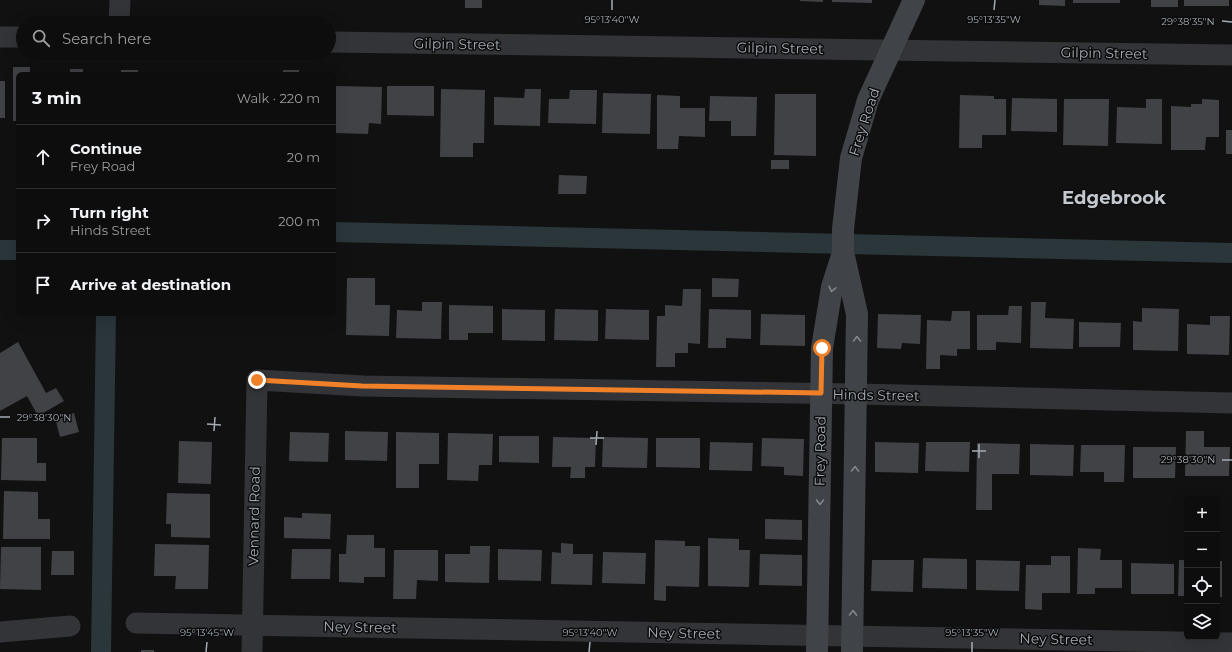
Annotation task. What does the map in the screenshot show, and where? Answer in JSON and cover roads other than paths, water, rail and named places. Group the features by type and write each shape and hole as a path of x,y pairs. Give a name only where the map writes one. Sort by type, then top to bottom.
{"street":[{"path":"119,16 120,0"},
{"name":"Frey Road","path":"853,644 857,314 843,252 843,229 851,158 868,100 914,0"},
{"path":"0,37 16,37"},
{"name":"Gilpin Street","path":"336,42 1232,55"},
{"name":"Frey Road","path":"817,644 822,348 832,288 843,252"},
{"name":"Hinds Street","path":"257,380 370,386 821,393 1232,403"},
{"name":"Vennard Road","path":"252,652 257,380"},
{"name":"Ney Street","path":"136,622 817,644 1232,642"},
{"path":"0,632 70,626"}],"waterway":[{"path":"336,232 1232,253"},
{"path":"0,250 16,250"},
{"path":"101,652 106,316"}],"district":[{"name":"Edgebrook","path":"1114,198"}]}
